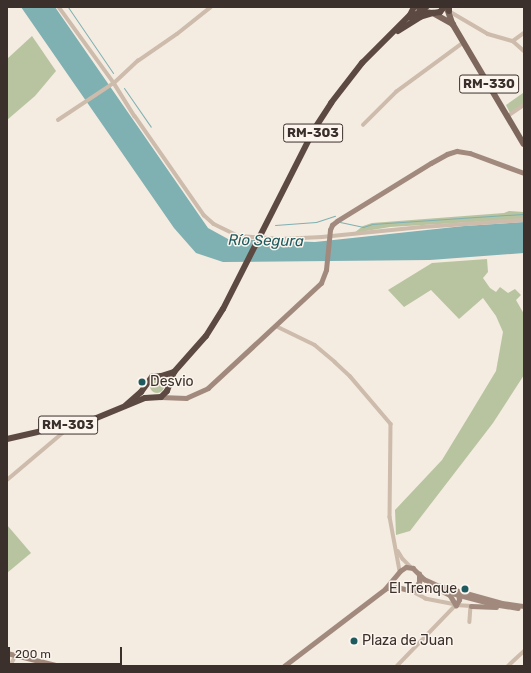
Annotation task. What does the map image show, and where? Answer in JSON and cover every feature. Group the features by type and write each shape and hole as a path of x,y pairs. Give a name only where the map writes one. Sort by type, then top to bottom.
{"highway":[{"path":"380,44 418,8 433,13"},
{"path":"380,44 413,20 446,8"},
{"name":"RM-303","path":"7,439 94,419 137,400 161,397 166,394 174,372 196,350 216,322 316,128 331,103 348,79 380,44"},
{"name":"RM-303","path":"126,405 135,398 152,377 174,372"},
{"path":"161,376 166,380 168,387"},
{"path":"146,385 147,392 152,397"}],"main road":[{"path":"446,8 453,24"},
{"path":"433,13 453,24"},
{"name":"RM-330","path":"453,24 524,144"},
{"path":"161,397 175,398 192,396 208,388 321,283 325,275 328,236 332,225 337,221 446,154 458,151 470,152 524,173"},
{"path":"168,387 175,398"},
{"path":"284,666 385,589 406,567 411,568 428,582 457,592 459,595"},
{"path":"398,574 398,583 401,587"},
{"path":"415,591 419,582 419,574"},
{"path":"385,589 394,586 415,591 433,588 511,608"},
{"path":"443,587 502,603 524,607"},
{"path":"433,588 450,596 456,605 459,600 459,595"},
{"path":"471,606 511,608 524,607"},
{"path":"7,652 60,666"}],"street":[{"path":"59,7 114,83 204,215 214,224 240,236 281,239 524,220"},
{"path":"58,120 114,83 138,61 177,34 210,7"},
{"path":"446,8 488,34 512,41 524,51"},
{"path":"512,41 524,33"},
{"path":"362,125 396,92 464,42"},
{"path":"508,116 524,105"},
{"path":"276,326 315,345 335,362 350,376 391,424 390,517 398,574"},
{"path":"7,480 74,423"},
{"path":"394,540 400,554 411,568"},
{"path":"415,591 426,599 456,605 471,606 470,622"},
{"path":"397,666 456,605"},
{"path":"508,666 524,651"},
{"path":"12,665 16,655"}],"green space":[{"path":"32,36 56,71 35,96 7,120 7,59"},
{"path":"523,93 524,103 510,113 506,105"},
{"path":"509,211 524,212 524,219 390,227 354,233 363,226 372,223 504,213"},
{"path":"487,259 488,272 483,278 490,288 496,292 500,287 508,293 515,289 521,295 516,300 524,314 524,375 493,423 410,531 396,535 395,510 442,460 467,419 496,371 503,332 496,316 483,298 459,319 431,290 404,307 388,290 432,263"},
{"path":"157,379 162,381 164,386 162,391 157,393 152,391 150,386 152,381"},
{"path":"7,525 31,553 7,573"}],"water":[{"name":"Río Segura","path":"21,7 55,7 208,228 228,239 315,242 464,226 524,222 524,253 430,260 223,262 196,253 174,228"}],"waterway":[{"path":"68,7 113,73"},
{"path":"124,88 151,127"},
{"path":"340,222 363,227 372,224 524,214"},
{"name":"Río Segura","path":"275,225 316,222 335,216"}],"place":[{"name":"Desvio","path":"142,382"},
{"name":"El Trenque","path":"465,589"},
{"name":"Plaza de Juan","path":"354,641"}]}
